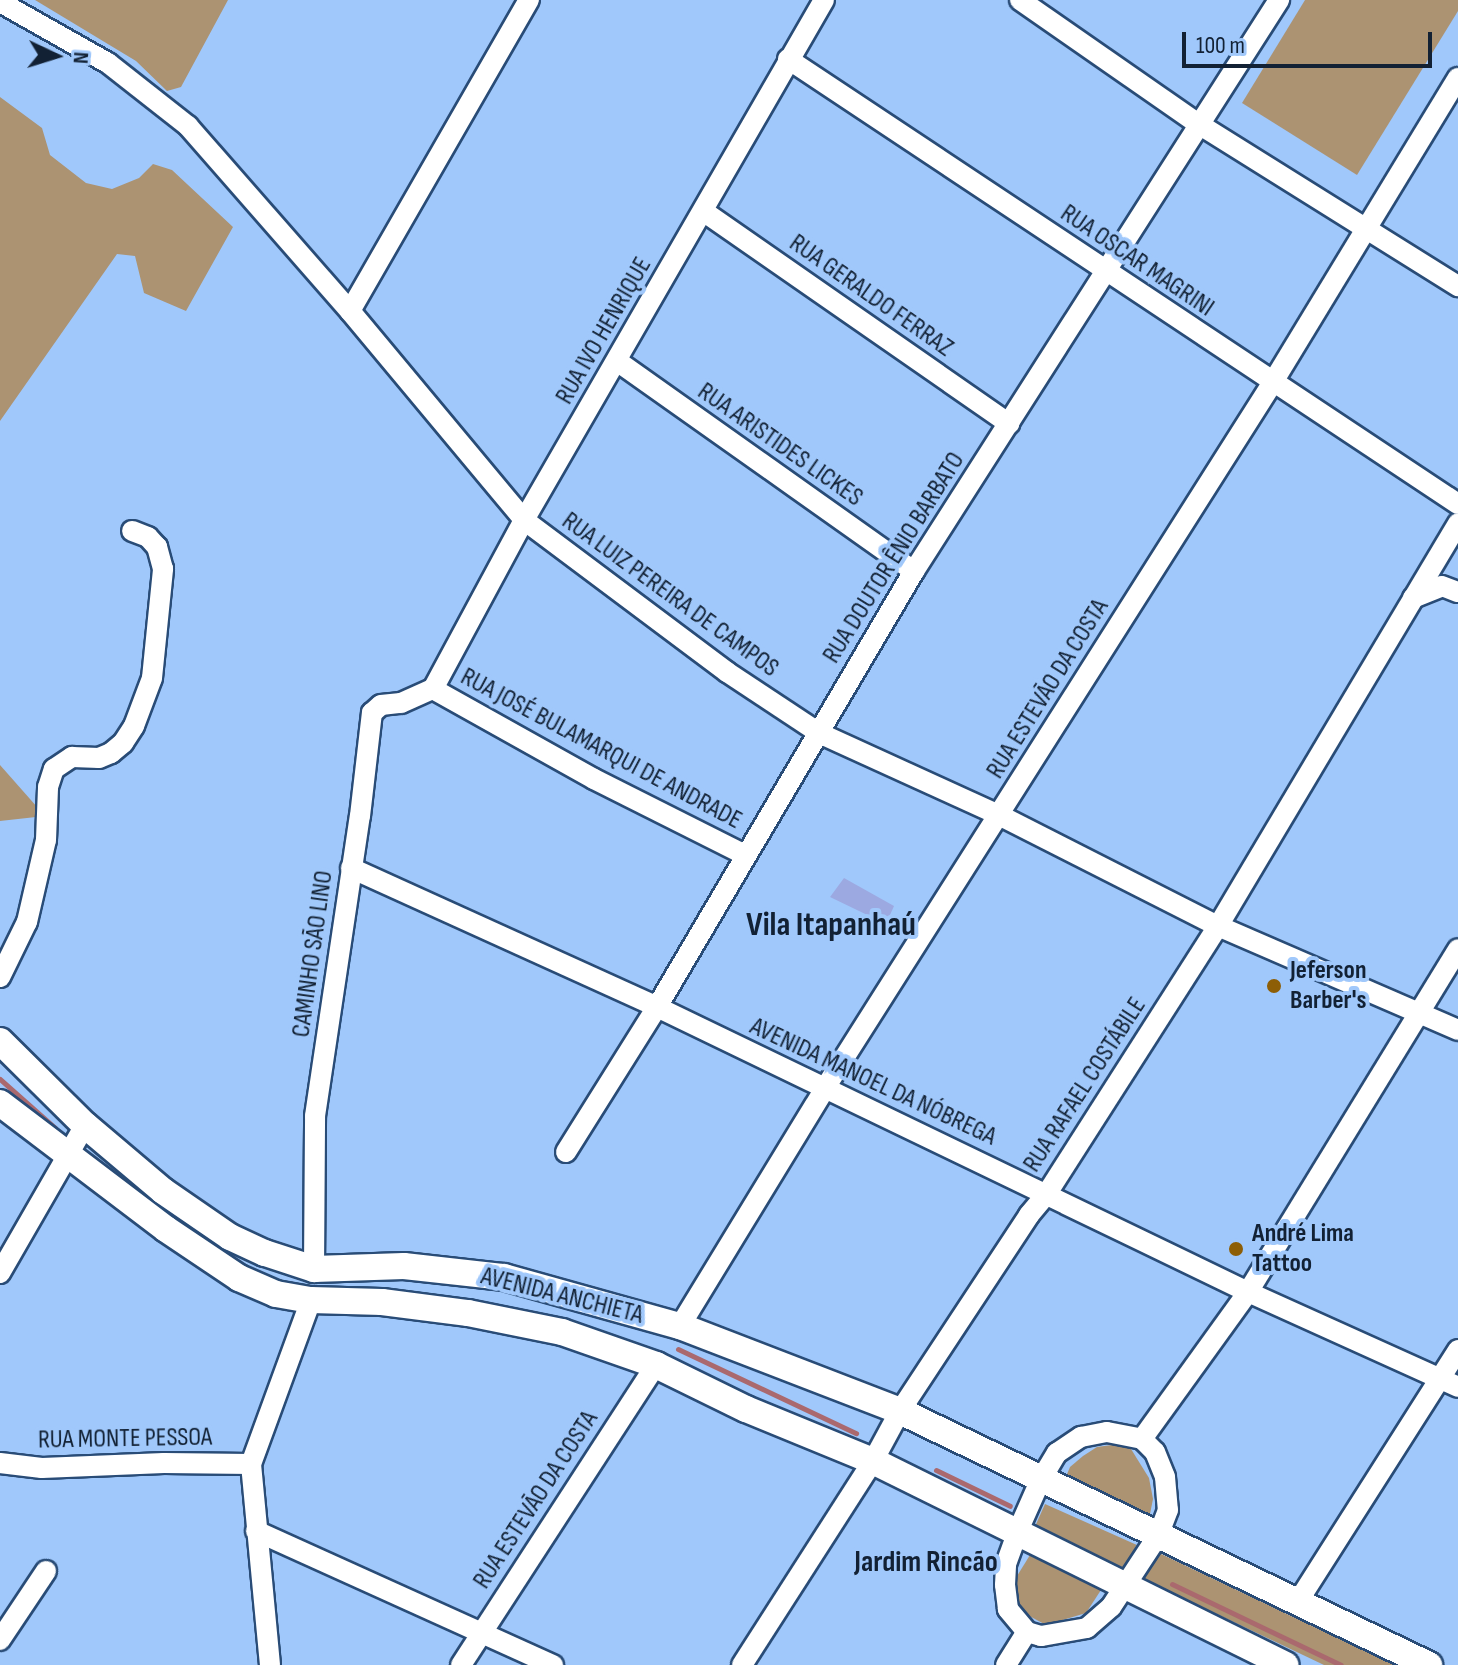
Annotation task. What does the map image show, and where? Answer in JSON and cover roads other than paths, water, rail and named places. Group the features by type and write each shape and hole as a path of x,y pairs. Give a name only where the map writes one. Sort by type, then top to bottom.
{"main road":[{"name":"AVENIDA ANCHIETA","path":"0,1041 85,1125 163,1191 230,1237 265,1253 314,1269 404,1266 490,1275 680,1326 900,1411 1040,1481 1159,1534 1429,1665"},
{"name":"AVENIDA ANCHIETA","path":"0,1103 239,1278 276,1294 311,1300 382,1302 468,1313 562,1332 656,1365 746,1409 873,1461 1269,1662"}],"street":[{"path":"350,311 529,0"},
{"name":"RUA IVO HENRIQUE","path":"433,689 524,520 824,0"},
{"path":"1020,0 1197,123 1458,286"},
{"name":"RUA DOUTOR ÊNIO BARBATO","path":"566,1152 657,1007 914,571 1107,273 1197,123 1279,0"},
{"name":"RUA LUIZ PEREIRA DE CAMPOS","path":"0,2 108,63 188,126 350,311 524,520 727,672 819,733 999,815 1218,926 1458,1030"},
{"name":"RUA OSCAR MAGRINI","path":"788,59 1458,504"},
{"name":"RUA ESTEVÃO DA COSTA","path":"680,1326 825,1088 1273,382 1457,81"},
{"name":"RUA GERALDO FERRAZ","path":"703,211 1009,424"},
{"name":"RUA ARISTIDES LICKES","path":"617,361 914,571"},
{"name":"RUA RAFAEL COSTÁBILE","path":"742,1665 873,1461 900,1411 1029,1215 1046,1195 1218,926 1458,523"},
{"path":"0,977 27,922 46,840 48,787 54,769 72,757 99,758 123,743 134,726 152,678 163,569 157,547 148,537 132,531"},
{"path":"1413,598 1437,587 1449,587 1458,592"},
{"name":"RUA JOSÉ BULAMARQUI DE ANDRADE","path":"433,689 594,779 745,855"},
{"name":"CAMINHO SÃO LINO","path":"314,1269 315,1116 372,713 381,705 401,703 433,689"},
{"name":"AVENIDA MANOEL DA NÓBREGA","path":"351,868 657,1007 1248,1292 1450,1383"},
{"path":"1142,1439 1248,1292 1458,949"},
{"path":"0,1273 85,1125"},
{"path":"270,1665 251,1464 311,1300"},
{"path":"1297,1603 1450,1383 1458,1350"},
{"name":"RUA ESTEVÃO DA COSTA","path":"461,1665 656,1365"},
{"path":"1107,1432 1142,1439 1155,1452 1165,1477 1168,1510 1159,1534 1111,1607 1087,1628 1041,1636 1027,1632 1008,1609 1006,1564 1040,1481 1057,1453 1081,1437 1107,1432"},
{"name":"RUA MONTE PESSOA","path":"0,1463 42,1468 130,1463 251,1464"},
{"path":"256,1531 553,1665"},
{"path":"0,1640 46,1571"},
{"path":"1006,1665 1027,1632"}],"waterway":[{"path":"0,1079 55,1128"},
{"path":"678,1349 856,1433"},
{"path":"936,1470 1010,1506"},
{"path":"1172,1584 1341,1665"}],"place":[{"name":"Jeferson Barber's","path":"1274,986"},
{"name":"André Lima Tattoo","path":"1236,1249"}],"district":[{"name":"Vila Itapanhaú","path":"831,925"},
{"name":"Jardim Rincão","path":"926,1562"}]}
